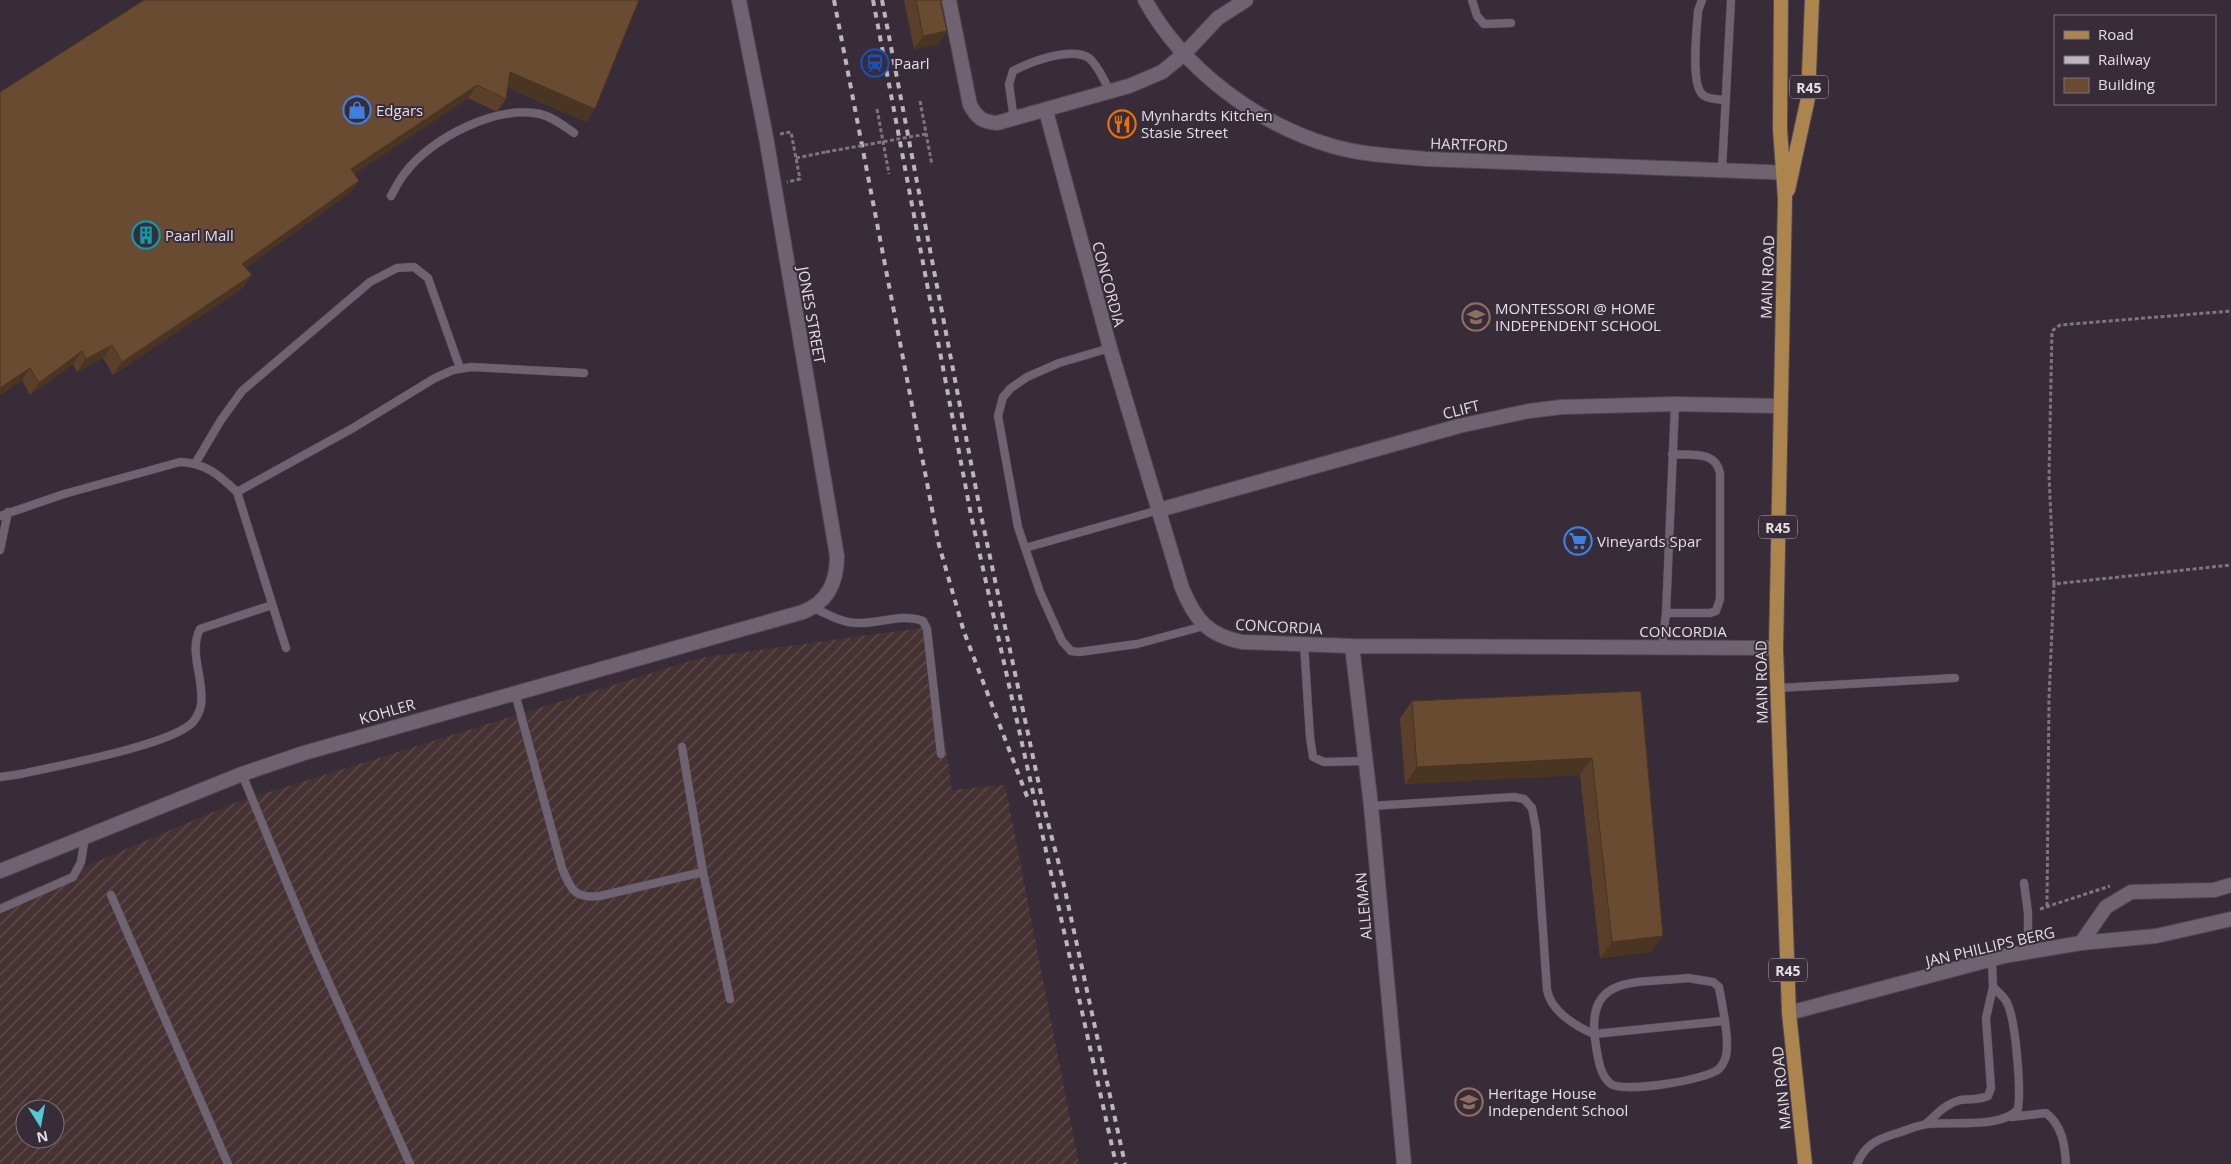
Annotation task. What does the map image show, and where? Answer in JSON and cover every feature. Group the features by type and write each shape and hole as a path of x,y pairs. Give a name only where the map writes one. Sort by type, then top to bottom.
{"main road":[{"name":"MAIN ROAD","path":"1781,0 1780,130 1787,173 1780,406 1776,648 1789,1013 1805,1164"},
{"name":"MAIN ROAD","path":"1787,173 1808,98 1812,0"}],"street":[{"name":"JONES STREET","path":"739,0 766,137 837,556 835,580 829,592 814,608"},
{"path":"949,0 967,95 976,116 981,120 997,123 1014,120 1110,92 1162,72 1184,54 1218,18 1246,0"},
{"name":"HARTFORD","path":"1146,0 1167,36 1184,54 1242,102 1309,138 1334,146 1374,154 1426,159 1787,173"},
{"name":"CONCORDIA","path":"1046,111 1110,348 1182,588 1190,608 1204,626 1224,638 1242,642 1352,646 1776,648"},
{"name":"CLIFT","path":"1159,510 1494,418 1562,408 1674,404 1780,406"},
{"name":"KOHLER","path":"0,871 242,774 362,735 814,608"},
{"name":"ALLEMAN","path":"1352,646 1371,806 1404,1164"},
{"path":"2081,942 2106,907 2131,892 2214,890 2231,885"},
{"name":"JAN PHILLIPS BERG","path":"1789,1013 2028,951 2081,942 2156,936 2231,919"}],"lane":[{"path":"1472,0 1476,16 1484,24 1511,23"},
{"path":"1702,0 1698,10 1696,81 1702,95 1708,98 1726,100"},
{"path":"1722,170 1731,0"},
{"path":"1014,120 1009,84 1013,71 1056,55 1079,54 1090,59 1110,92"},
{"path":"391,196 404,174 422,156 449,136 478,123 514,113 526,113 546,116 574,133"},
{"path":"196,462 221,420 242,391 370,282 397,268 414,267 428,278 460,368"},
{"path":"1110,348 1059,363 1027,377 1011,388 1003,397 1000,406 999,425 1018,526 1025,548 1040,592 1062,641 1071,651 1088,651 1138,644 1204,626"},
{"path":"236,492 353,428 435,378 460,368 584,373"},
{"path":"1662,647 1666,613 1674,404"},
{"path":"1666,613 1716,612 1720,599 1718,464 1707,456 1672,454"},
{"path":"0,550 4,514 160,467 180,462 196,462 220,475 236,492 286,648"},
{"path":"1025,548 1159,510"},
{"path":"0,777 21,774 157,741 185,728 192,722 200,707 202,694 196,639 200,629 272,605"},
{"path":"814,608 848,622 867,623 902,618 923,621 927,629 941,754"},
{"path":"1304,644 1313,757 1324,762 1365,761"},
{"path":"1777,688 1955,678"},
{"path":"515,692 562,868 574,892 584,896 600,896 704,872"},
{"path":"682,747 704,872 730,999"},
{"path":"242,774 313,947 410,1164"},
{"path":"1371,806 1514,797 1524,799 1532,808 1536,828 1548,999 1563,1014 1594,1034 1723,1021"},
{"path":"0,909 73,877 81,862 85,837"},
{"path":"2024,883 2028,913 2028,951"},
{"path":"111,895 228,1164"},
{"path":"1926,1124 1945,1106 1961,1100 1977,1100 1988,1096 1991,1088 1986,1018 1993,987 1992,960"},
{"path":"1688,978 1714,982 1719,987 1727,1052 1725,1059 1718,1069 1698,1076 1640,1087 1618,1087 1607,1080 1598,1062 1594,1034 1595,1008 1598,1001 1608,991 1626,985 1688,978"},
{"path":"1993,987 2006,1001 2013,1028 2019,1102 2018,1110 2008,1117"},
{"path":"1857,1164 1861,1154 1874,1141 1926,1124 1994,1121 2008,1117 2046,1113 2054,1118 2059,1128 2066,1164"}],"path":[{"path":"920,101 932,165"},
{"path":"877,109 889,174"},
{"path":"766,137 792,132 800,180 774,184"},
{"path":"796,158 926,134"},
{"path":"2047,906 2049,698 2054,584 2049,476 2052,331 2060,326 2231,311"},
{"path":"2054,584 2231,565"}],"shaded area":[{"path":"928,627 952,790 1005,785 1079,1164 0,1164 0,903 234,803 700,658"}],"building":[{"name":"Paarl Mall","path":"144,0 639,0 595,109 510,72 506,99 477,85 351,169 359,181 242,264 252,275 122,362 112,345 86,359 82,351 39,383 30,368 0,388 0,92"},
{"path":"916,0 940,0 947,31 923,36"},
{"path":"1641,691 1663,936 1612,942 1592,758 1417,767 1412,701"}],"railway":[{"path":"834,0 939,545 964,632 1028,799"},
{"path":"873,0 971,515 1116,1164"},
{"path":"882,0 981,515 1044,808 1061,872 1125,1164"}],"place":[{"name":"Paarl","path":"875,63"},
{"name":"Edgars","path":"357,110"},
{"name":"Mynhardts Kitchen Stasie Street","path":"1122,124"},
{"name":"Paarl Mall","path":"146,235"},
{"name":"MONTESSORI @ HOME INDEPENDENT SCHOOL","path":"1476,317"},
{"name":"Vineyards Spar","path":"1578,541"},
{"name":"Heritage House Independent School","path":"1469,1102"}]}
